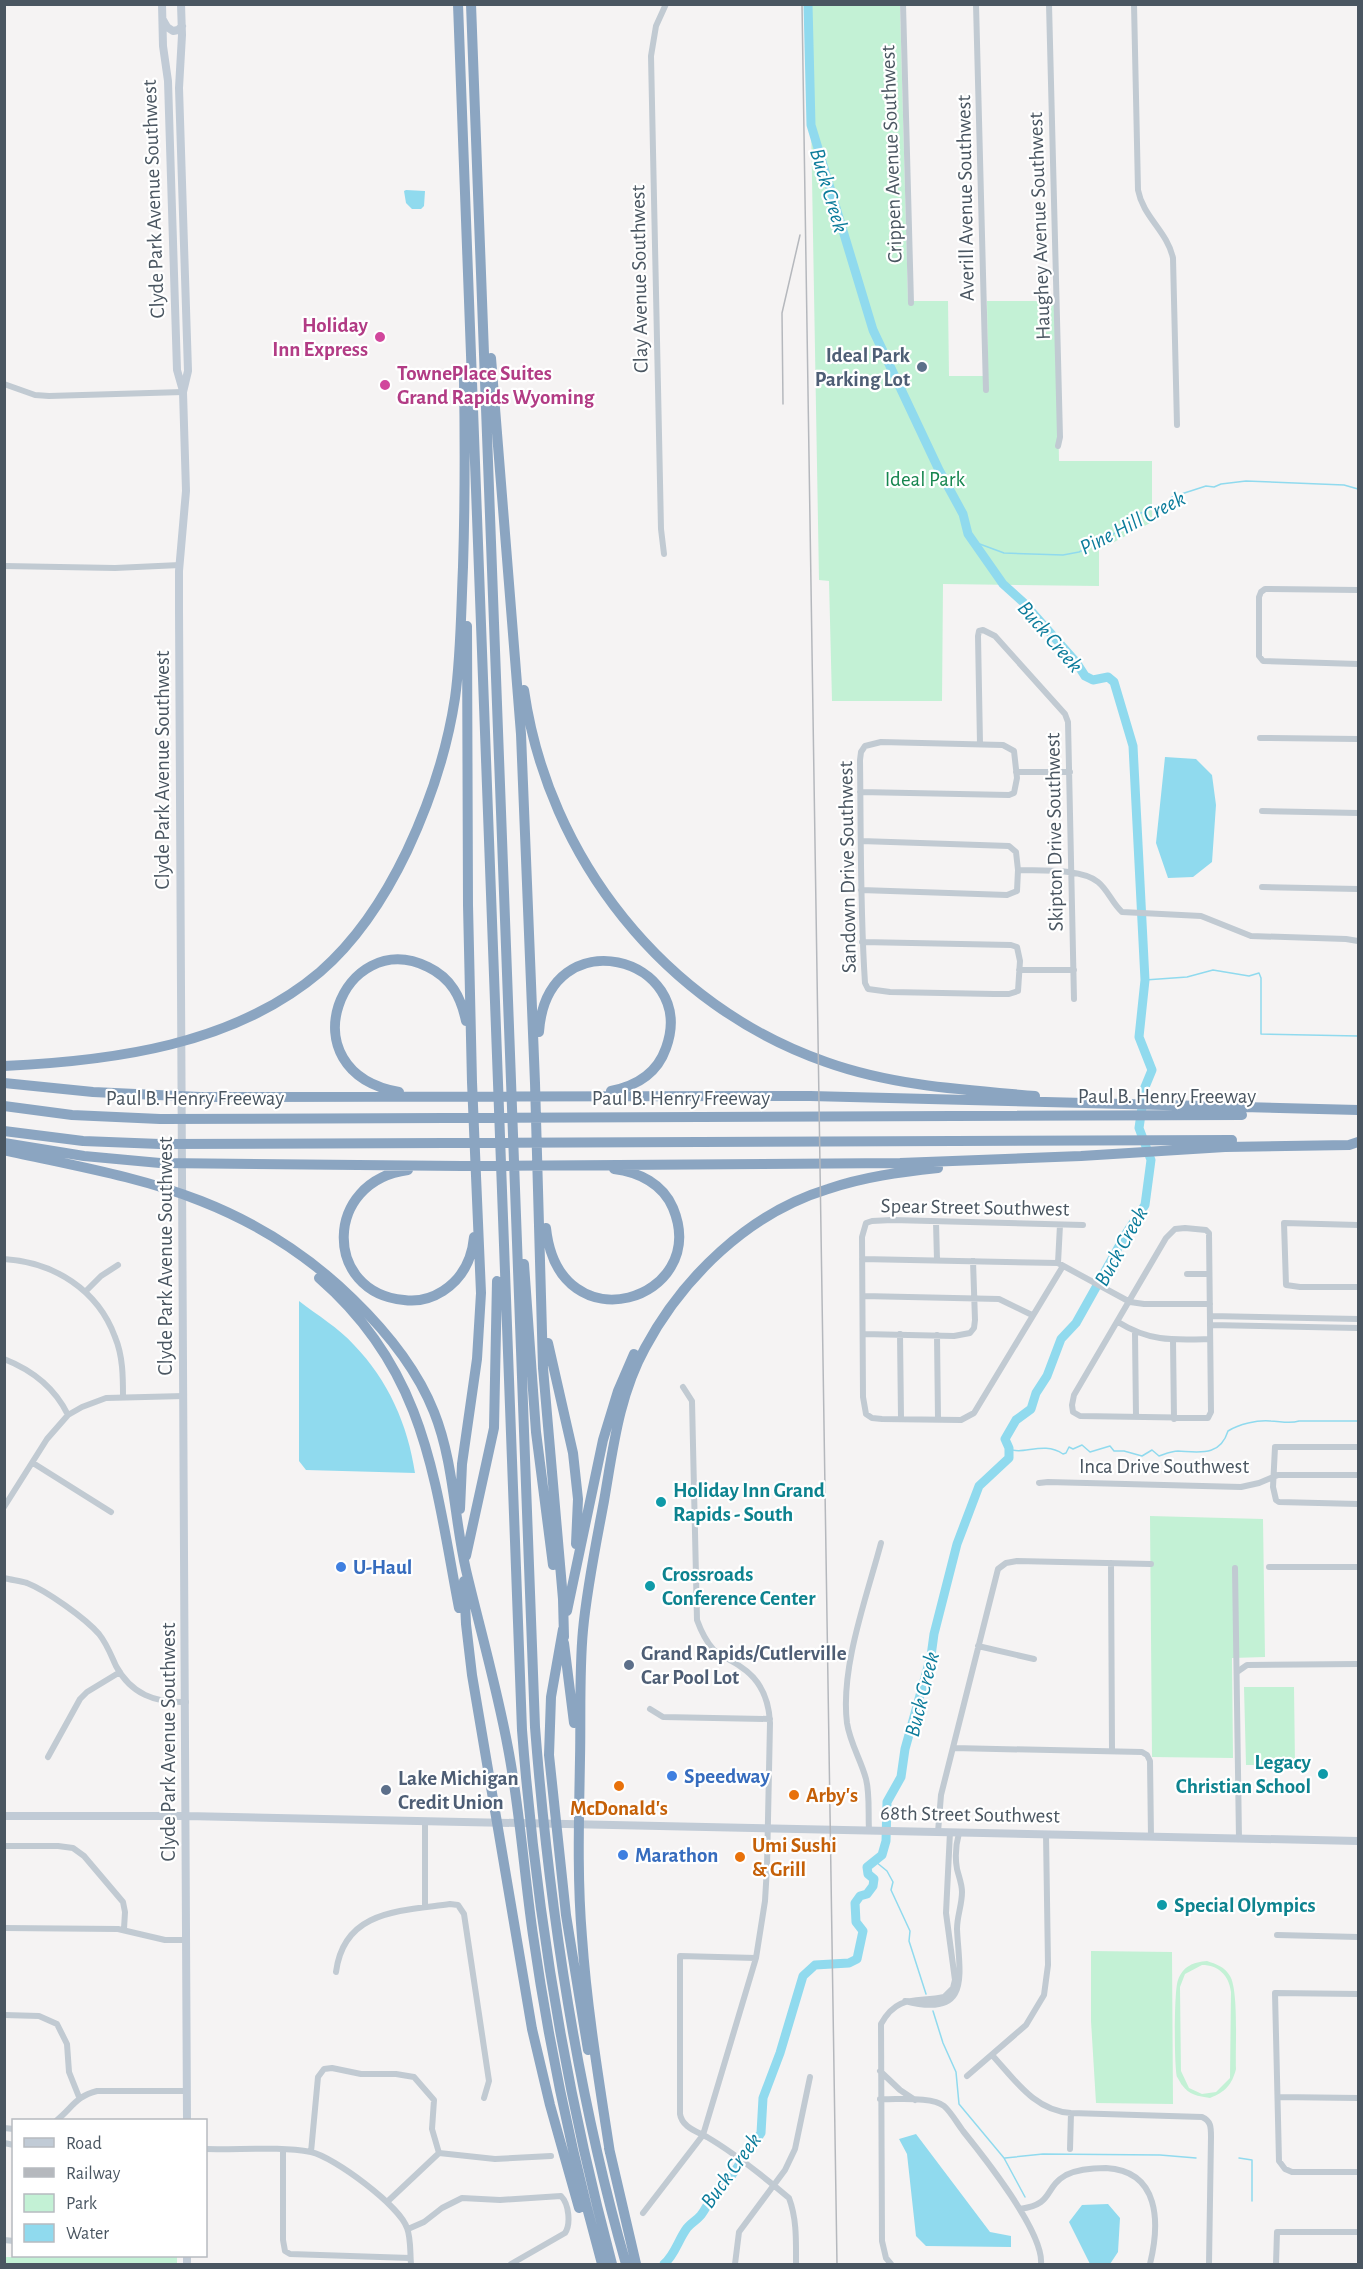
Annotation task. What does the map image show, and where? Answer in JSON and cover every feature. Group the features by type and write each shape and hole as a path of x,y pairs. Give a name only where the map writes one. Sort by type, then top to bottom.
{"highway":[{"path":"458,4 518,1655 527,1796 540,1909 556,2016 581,2140 612,2265"},
{"path":"471,4 531,1642 540,1792 555,1916 574,2032 602,2169 626,2265"},
{"path":"475,98 478,4"},
{"path":"464,165 460,246 464,334 468,633 468,905 472,1082 481,1293 479,1330 460,1491 467,1586"},
{"path":"480,235 489,318 497,453 521,734 536,1083 543,1368 563,1599 562,1638"},
{"path":"4,1066 88,1059 160,1047 200,1036 270,1006 320,972 347,945 390,884 403,859 433,790 446,744 455,698 461,622 465,509"},
{"path":"510,592 524,694 534,744 559,814 595,880 633,930 691,987 743,1022 809,1056 869,1075 931,1086 1102,1107"},
{"path":"459,1095 413,1094 388,1090 369,1083 351,1068 340,1052 335,1036 335,1026 340,1000 352,982 374,966 401,960 417,962 445,978 459,997 463,1007 472,1082"},
{"path":"536,1083 539,1024 543,1005 563,975 581,965 605,960 624,963 645,974 662,994 669,1014 669,1039 665,1052 656,1066 647,1076 622,1089 552,1095"},
{"path":"4,1083 93,1092 200,1097 826,1096 1102,1107 1123,1104 1225,1112 1359,1112"},
{"name":"Paul B. Henry Freeway","path":"4,1106 72,1115 160,1119 810,1117 1102,1107 1225,1112"},
{"name":"Paul B. Henry Freeway","path":"4,1131 83,1141 160,1144 1102,1141 1225,1144"},
{"path":"512,1133 523,1242 536,1432 580,1777"},
{"path":"4,1143 84,1156 160,1163 462,1166 946,1162 1102,1155 1225,1144 1349,1145 1359,1142"},
{"path":"4,1150 161,1187 236,1216 305,1258 353,1298 396,1347 418,1379 434,1412 444,1446 467,1586 508,1747 532,1932 559,2086 582,2190 602,2265"},
{"path":"562,1638 603,1440 618,1391 637,1349 678,1290 754,1226 828,1189 900,1172 1081,1156"},
{"path":"538,1175 549,1250 557,1269 572,1285 592,1297 616,1300 639,1295 658,1283 671,1267 676,1256 679,1233 679,1224 672,1205 662,1191 649,1180 628,1171 554,1165"},
{"path":"462,1166 396,1171 376,1179 358,1195 347,1215 344,1230 345,1246 349,1263 368,1287 394,1299 417,1300 442,1292 458,1279 472,1251 477,1179"},
{"path":"472,1675 466,1624 468,1541 492,1444 496,1402 500,1176"},
{"path":"271,1237 326,1284 360,1319 383,1350 407,1394 430,1457 502,1822 537,2054 596,2265"},
{"path":"610,2153 584,1958 580,1904 580,1687 584,1627 622,1408 633,1373 644,1349 671,1306 709,1262"},
{"path":"542,1292 549,1354 573,1453 578,1499 575,1546 549,1718 552,1792 574,1968 599,2107 636,2265"}],"main road":[{"name":"Clyde Park Avenue Southwest","path":"162,4 169,106 177,370 183,392 186,491 180,565 187,2119"},
{"name":"Clyde Park Avenue Southwest","path":"181,4 179,77 188,371 183,392"},
{"path":"162,17 170,30 178,30 182,26"},
{"path":"169,106 173,118 180,120"},
{"name":"68th Street Southwest","path":"4,1816 186,1816 1359,1841"}],"street":[{"name":"Clay Avenue Southwest","path":"664,554 661,529 651,56 656,26 666,4"},
{"name":"Crippen Avenue Southwest","path":"903,4 911,303"},
{"name":"Averill Avenue Southwest","path":"976,4 986,390"},
{"name":"Haughey Avenue Southwest","path":"1049,4 1057,268 1060,437 1058,446"},
{"path":"1134,4 1138,190 1145,212 1164,235 1173,258 1177,425"},
{"path":"4,384 35,395 49,396 183,392"},
{"path":"4,567 115,568 180,565"},
{"path":"1359,590 1265,589 1261,591 1259,597 1259,656 1261,660 1359,664"},
{"name":"Skipton Drive Southwest","path":"980,744 978,636 980,630 985,630 993,634 1065,714 1068,722 1074,999"},
{"path":"1260,738 1359,739"},
{"name":"Sandown Drive Southwest","path":"980,744 880,742 865,746 860,755 862,942 865,983 868,989 890,992 1009,994 1018,990 1019,970"},
{"path":"860,792 1009,795 1014,793 1016,772 1014,751 1011,747 980,744"},
{"path":"1016,772 1070,772"},
{"path":"1262,811 1359,813"},
{"path":"861,841 1009,846 1016,852 1018,870 1018,887 1012,894 861,890"},
{"path":"1018,870 1071,872 1090,876 1097,881 1118,909 1129,913 1201,916 1251,936 1359,941"},
{"path":"1262,887 1359,889"},
{"path":"862,942 1011,945 1017,947 1019,970 1074,970"},
{"name":"Spear Street Southwest","path":"862,1258 862,1237 866,1223 872,1221 1083,1225"},
{"path":"936,1221 937,1260"},
{"path":"1359,1225 1284,1223 1286,1285 1359,1287"},
{"path":"1060,1225 1061,1264 974,1413 961,1420 872,1418 866,1414 863,1397 862,1258 1061,1264 1130,1302 1210,1304"},
{"path":"1175,1229 1206,1230 1209,1233 1209,1274 1212,1397 1211,1412 1208,1418 1080,1416 1073,1412 1071,1405 1074,1395 1166,1238 1175,1229"},
{"path":"4,1259 40,1265 86,1291 106,1318 116,1338 121,1360 123,1397"},
{"path":"863,1334 963,1335 970,1333 974,1328 974,1262"},
{"path":"86,1291 101,1276 118,1265"},
{"path":"1187,1274 1209,1274"},
{"path":"863,1296 1005,1300 1032,1315"},
{"path":"1210,1316 1359,1319"},
{"path":"1118,1322 1135,1333 1158,1339 1210,1339"},
{"path":"1210,1325 1359,1328"},
{"path":"1135,1333 1136,1418"},
{"path":"900,1334 901,1418"},
{"path":"937,1335 938,1419"},
{"path":"1173,1340 1174,1419"},
{"path":"4,1359 38,1376 68,1415"},
{"path":"643,2213 703,2135 756,1958 765,1902 769,1827 770,1719 768,1703 762,1689 751,1674 714,1650 702,1634 697,1620 692,1401 683,1387"},
{"path":"4,1507 47,1439 68,1415 96,1401 123,1397 183,1396"},
{"path":"1359,1447 1275,1447 1274,1476 1276,1500 1285,1503 1359,1504"},
{"path":"33,1463 111,1512"},
{"name":"Inca Drive Southwest","path":"1039,1484 1048,1482 1241,1487 1259,1483 1274,1476 1359,1475"},
{"path":"872,1830 868,1791 862,1764 850,1735 846,1693 855,1644 881,1543"},
{"path":"938,1832 941,1795 994,1576 998,1569 1006,1563 1017,1561 1150,1564"},
{"path":"1111,1563 1112,1750"},
{"path":"1269,1567 1359,1567"},
{"path":"1235,1568 1239,1839"},
{"path":"4,1578 27,1583 88,1622 105,1641 120,1672 135,1690 148,1697 186,1702"},
{"path":"978,1646 1034,1659"},
{"path":"1237,1672 1247,1665 1359,1664"},
{"path":"48,1757 80,1699 87,1692 120,1672"},
{"path":"650,1709 663,1717 770,1719"},
{"path":"953,1748 1112,1750 1134,1751 1147,1755 1150,1761 1151,1837"},
{"path":"425,1821 425,1907"},
{"path":"954,1833 946,1912 948,1938 955,1973 955,1990"},
{"path":"891,2265 886,2258 882,2241 880,2024 905,2001 940,2004 948,2001 961,1982 958,1914 962,1896 954,1833"},
{"path":"968,2076 1026,2025 1044,1995 1048,1965 1046,1834"},
{"path":"4,1846 58,1845 78,1851 123,1902 126,1916 124,1929"},
{"path":"336,1972 342,1948 352,1933 366,1922 383,1914 425,1907 455,1904 461,1907 464,1914 489,2081 484,2098"},
{"path":"946,1912 958,1914"},
{"path":"4,1928 124,1929 165,1940 186,1940"},
{"path":"1277,1935 1359,1937"},
{"path":"756,1958 680,1956 680,2114 683,2122 745,2163 789,2198 793,2208 796,2265"},
{"path":"1359,1994 1275,1993 1279,2161 1285,2169 1292,2172 1359,2172"},
{"path":"4,2015 39,2016 57,2024 67,2044 69,2073 78,2097"},
{"path":"992,2055 1024,2090 1041,2105 1051,2110 1071,2113 1202,2117 1208,2120 1211,2125 1209,2265"},
{"path":"311,2152 318,2077 324,2069 332,2068 361,2074 396,2074 414,2077 434,2100 432,2129 439,2153"},
{"path":"880,2071 900,2090 915,2100"},
{"path":"735,2265 739,2232 785,2170 795,2149 810,2077"},
{"path":"59,2119 78,2097 97,2091 187,2091"},
{"path":"1278,2097 1359,2098"},
{"path":"880,2098 930,2100 944,2106 1020,2209 1038,2244 1041,2265"},
{"path":"1070,2149 1071,2113"},
{"path":"207,2149 283,2150 311,2152 338,2165 399,2213 408,2229 411,2261 297,2255 287,2252 283,2240 283,2150"},
{"path":"387,2202 439,2153 495,2159 551,2156"},
{"path":"1020,2209 1038,2205 1046,2199 1058,2181 1078,2170 1122,2170 1136,2176 1144,2184 1152,2200 1154,2241 1150,2265"},
{"path":"408,2229 424,2222 442,2208 462,2198 500,2200 561,2196 566,2200 569,2227 560,2238 511,2265"},
{"path":"1276,2265 1277,2232 1359,2232"}],"green space":[{"name":"Ideal Park","path":"809,5 900,5 908,301 948,301 949,376 988,376 987,301 1056,301 1059,461 1152,461 1152,522 1099,550 1099,586 943,584 942,701 832,701 829,581 819,580"},
{"path":"1150,1516 1263,1519 1265,1657 1232,1658 1233,1758 1152,1757"},
{"path":"1244,1687 1294,1687 1295,1765 1246,1765"},
{"path":"1091,1951 1172,1952 1173,2104 1096,2103 1091,2021"},
{"path":"1207,1961 1223,1968 1230,1976 1236,2007 1236,2069 1227,2087 1210,2098 1194,2094 1185,2088 1177,2077 1175,2058 1178,1980 1186,1968","holes":["1202,1965 1208,1965 1222,1972 1230,1986 1230,2078 1216,2092 1202,2094 1189,2088 1181,2071 1180,1987 1185,1974"]},
{"path":"5,2257 177,2257 177,2264 5,2264"}],"water":[{"path":"404,191 425,191 424,206 421,209 412,209 406,203"},
{"path":"1165,757 1196,759 1212,775 1216,805 1212,862 1193,877 1168,878 1156,843"},
{"path":"299,1301 348,1339 377,1373 402,1421 415,1473 306,1470 299,1461"},
{"path":"916,2134 990,2232 1011,2236 1011,2247 926,2246 916,2236 907,2154 899,2139"},
{"path":"1108,2204 1120,2218 1118,2252 1110,2264 1090,2264 1069,2222 1082,2205"}],"waterway":[{"name":"Buck Creek","path":"664,2264 687,2228 701,2215 717,2191 725,2185 761,2133 763,2098 780,2053 803,1976 815,1965 849,1963 857,1959 863,1931 856,1922 855,1903 873,1886 874,1879 868,1874 867,1867 882,1855 886,1841 887,1802 901,1777 905,1749 931,1656 934,1634 957,1544 979,1486 1009,1458 1009,1448 1005,1439 1016,1420 1031,1409 1061,1339 1076,1323 1127,1232 1145,1205 1151,1160 1139,1128 1145,1087 1152,1070 1139,1037 1145,980 1133,746 1114,682 1108,677 1093,680 1085,676 1076,662 1023,602 1003,584 968,534 963,514 939,470 873,330 811,125 808,4"},
{"name":"Pine Hill Creek","path":"977,543 1004,553 1063,555 1079,552 1119,531 1139,514 1158,505 1163,506 1172,497 1206,486 1214,487 1246,481 1344,485 1358,489"},
{"path":"1145,980 1187,977 1213,970 1249,976 1259,973 1261,978 1261,1034 1358,1036"},
{"path":"1009,1448 1020,1451 1048,1448 1063,1454 1069,1447 1073,1449 1082,1445 1090,1452 1110,1446 1114,1451 1142,1456 1152,1450 1159,1456 1176,1451 1201,1452 1214,1449 1220,1445 1228,1431 1254,1422 1358,1421"},
{"path":"876,1862 887,1871 893,1882 891,1890 910,1931 909,1941 926,1994"},
{"path":"933,2011 943,2043 956,2072 959,2104 1004,2158 1025,2197"},
{"path":"1005,2158 1043,2154 1160,2155 1196,2158"},
{"path":"1239,2158 1252,2160 1252,2201"}],"railway":[{"path":"802,4 837,2264"},
{"path":"783,404 782,313 800,235"}],"place":[{"name":"Holiday Inn Express","path":"380,337"},
{"name":"Ideal Park Parking Lot","path":"922,367"},
{"name":"TownePlace Suites Grand Rapids Wyoming","path":"385,385"},
{"name":"Holiday Inn Grand Rapids - South","path":"661,1502"},
{"name":"U-Haul","path":"341,1567"},
{"name":"Crossroads Conference Center","path":"650,1586"},
{"name":"Grand Rapids/Cutlerville Car Pool Lot","path":"629,1665"},
{"name":"Legacy Christian School","path":"1323,1774"},
{"name":"Speedway","path":"672,1776"},
{"name":"McDonald's","path":"619,1786"},
{"name":"Lake Michigan Credit Union","path":"386,1790"},
{"name":"Arby's","path":"794,1795"},
{"name":"Marathon","path":"623,1855"},
{"name":"Umi Sushi & Grill","path":"740,1857"},
{"name":"Special Olympics","path":"1162,1905"}]}
